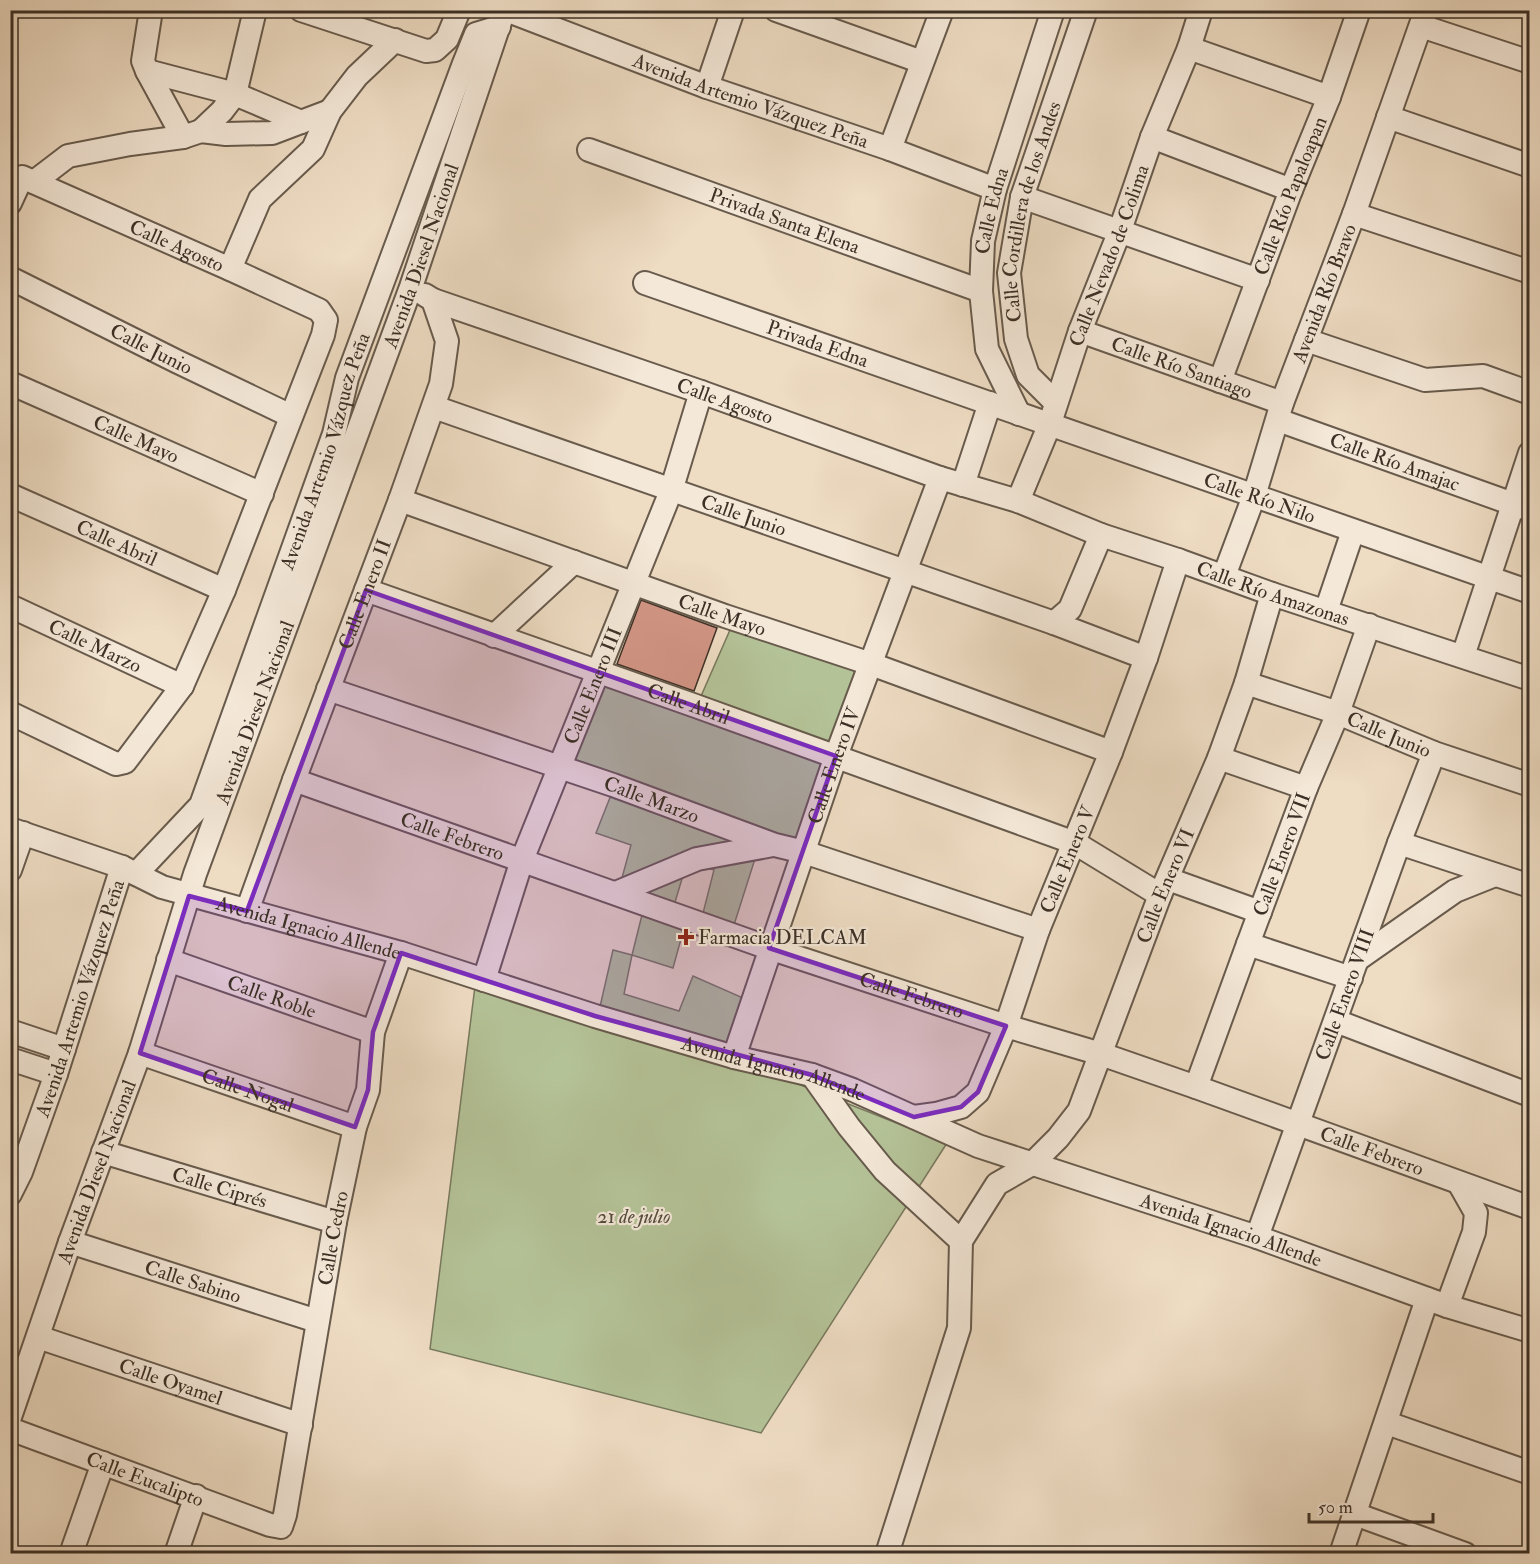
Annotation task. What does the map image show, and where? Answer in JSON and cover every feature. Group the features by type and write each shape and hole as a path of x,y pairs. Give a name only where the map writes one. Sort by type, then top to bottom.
{"street":[{"path":"152,10 143,61 192,134"},
{"path":"192,134 222,111 235,94 255,10"},
{"path":"311,12 426,51 435,50 447,39 459,10"},
{"path":"707,87 734,10"},
{"path":"776,10 922,62"},
{"path":"890,148 942,10"},
{"name":"Calle Edna","path":"1018,414 987,349 981,291 983,241 995,189 1053,10"},
{"name":"Calle Cordillera de los Andes","path":"1056,403 1028,375 1016,339 1009,273 1022,197 1086,10"},
{"name":"Calle Nevado de Colima","path":"1018,501 1049,426 1080,331 1119,233 1152,137 1189,48 1201,10"},
{"name":"Calle Río Papaloapan","path":"1220,381 1291,190 1329,97 1359,10"},
{"name":"Avenida Artemio Vázquez Peña","path":"10,1194 21,1172 129,870 166,844 201,805 334,434 347,378 476,34 503,16 890,148 995,189"},
{"name":"Avenida Diesel Nacional","path":"10,1417 70,1242 140,1053 192,885 411,287 503,16"},
{"path":"1423,18 1530,62"},
{"name":"Avenida Río Bravo","path":"1224,576 1254,496 1280,411 1354,214 1423,18"},
{"path":"230,268 260,199 313,149 330,111 357,76 395,40"},
{"path":"1189,48 1329,97"},
{"path":"147,70 235,94 300,122"},
{"path":"10,203 28,180 68,156 192,134 272,133 330,111"},
{"path":"1388,117 1530,166"},
{"path":"1152,137 1291,190"},
{"name":"Privada Santa Elena","path":"589,150 981,291"},
{"name":"Calle Agosto","path":"28,180 320,310 326,320 323,335 291,416"},
{"path":"1022,197 1258,280"},
{"path":"1354,214 1530,272"},
{"name":"Calle Junio","path":"10,278 291,416"},
{"path":"385,279 411,287 433,300"},
{"name":"Privada Edna","path":"645,283 990,403"},
{"name":"Calle Agosto","path":"433,300 701,392 940,478 1018,501"},
{"name":"Calle Enero II","path":"247,911 434,407 441,384 447,341 433,300"},
{"name":"Calle Río Santiago","path":"1080,331 1220,381 1280,411"},
{"path":"1306,340 1425,380 1483,376 1530,393"},
{"name":"Calle Mayo","path":"10,383 262,494"},
{"name":"Calle Enero III","path":"484,980 522,860 671,490 701,392"},
{"path":"963,485 990,403"},
{"name":"Calle Río Nilo","path":"990,403 1049,426 1530,592"},
{"name":"Calle Junio","path":"434,407 1054,623 1146,658"},
{"name":"Calle Río Amajac","path":"1280,411 1521,507"},
{"path":"10,713 116,764 125,762 182,686 224,590 291,416"},
{"path":"1463,656 1490,578 1521,507 1530,453"},
{"name":"Calle Enero IV","path":"734,1057 769,948 836,756 940,478"},
{"name":"Calle Abril","path":"10,495 224,590"},
{"name":"Calle Mayo","path":"400,500 634,584 871,664 1111,752"},
{"name":"Calle Río Amazonas","path":"1018,501 1101,535 1530,679"},
{"path":"1326,611 1353,531"},
{"path":"1054,623 1070,609 1101,535"},
{"name":"Calle Enero V","path":"914,1117 961,1107 978,1092 1006,1026 1038,930 1111,752 1146,658 1178,560"},
{"path":"494,636 574,562"},
{"name":"Calle Abril","path":"366,590 1010,818 1075,843 1164,887 1260,912"},
{"name":"Calle Enero VI","path":"961,1241 997,1184 1032,1164 1058,1138 1079,1110 1164,887 1219,758 1246,683 1272,594"},
{"name":"Calle Marzo","path":"10,606 182,686"},
{"name":"Calle Enero VII","path":"1196,1087 1306,788 1338,713 1369,625"},
{"name":"Calle Junio","path":"1246,683 1338,713 1434,753 1530,785"},
{"name":"Calle Marzo","path":"328,689 613,785 775,844 1038,930"},
{"name":"Calle Enero VIII","path":"1257,1237 1399,843 1434,753"},
{"path":"1219,758 1306,788"},
{"name":"Calle Febrero","path":"294,780 769,948 1006,1026 1101,1054 1530,1208"},
{"path":"10,870 17,832"},
{"name":"Avenida Ignacio Allende","path":"17,832 129,870 162,888 192,885 247,911 401,953 595,1016 734,1057 812,1075 853,1090 978,1146 1257,1237 1437,1303 1530,1331"},
{"path":"1399,843 1530,886"},
{"path":"166,844 184,853 192,885"},
{"path":"616,893 697,859 775,844"},
{"path":"1248,944 1354,969 1455,891 1495,875"},
{"name":"Calle Cedro","path":"281,1527 301,1425 335,1222 355,1127 368,1090 373,1032 401,953"},
{"name":"Calle Roble","path":"168,960 373,1032"},
{"path":"1336,1021 1530,1095"},
{"path":"10,1031 64,1049"},
{"name":"Calle Nogal","path":"140,1053 355,1127"},
{"path":"10,1059 56,1074"},
{"path":"812,1075 849,1127 885,1171 961,1241 959,1328 886,1554"},
{"name":"Calle Ciprés","path":"103,1152 335,1222"},
{"path":"1341,1554 1387,1423 1437,1303 1474,1232 1476,1213 1459,1183"},
{"name":"Calle Sabino","path":"70,1242 317,1321"},
{"name":"Calle Oyamel","path":"38,1337 301,1425"},
{"path":"1387,1423 1530,1473"},
{"name":"Calle Eucalipto","path":"10,1429 270,1525 281,1527"},
{"path":"71,1554 103,1463"},
{"path":"176,1554 196,1496"},
{"path":"1355,1514 1465,1554"}],"highlighted area":[{"path":"366,590 836,756 769,948 1006,1026 978,1092 961,1107 914,1117 812,1075 595,1016 401,953 373,1032 368,1090 355,1127 140,1053 189,896 247,911"}],"green space":[{"path":"730,630 856,668 801,845 569,764 602,685 694,712"},
{"path":"613,790 760,843 733,928 702,917 714,870 687,862 673,909 620,885 631,845 596,833"},
{"path":"644,907 686,921 673,968 632,955"},
{"path":"613,950 632,955 624,994 679,1011 693,976 750,1001 726,1048 599,1011"},
{"name":"21 de julio","path":"476,978 725,1055 947,1143 761,1433 430,1349"}],"building":[{"path":"641,600 717,628 694,691 617,664"}],"place":[{"name":"Farmacia DELCAM","path":"686,937"}]}
